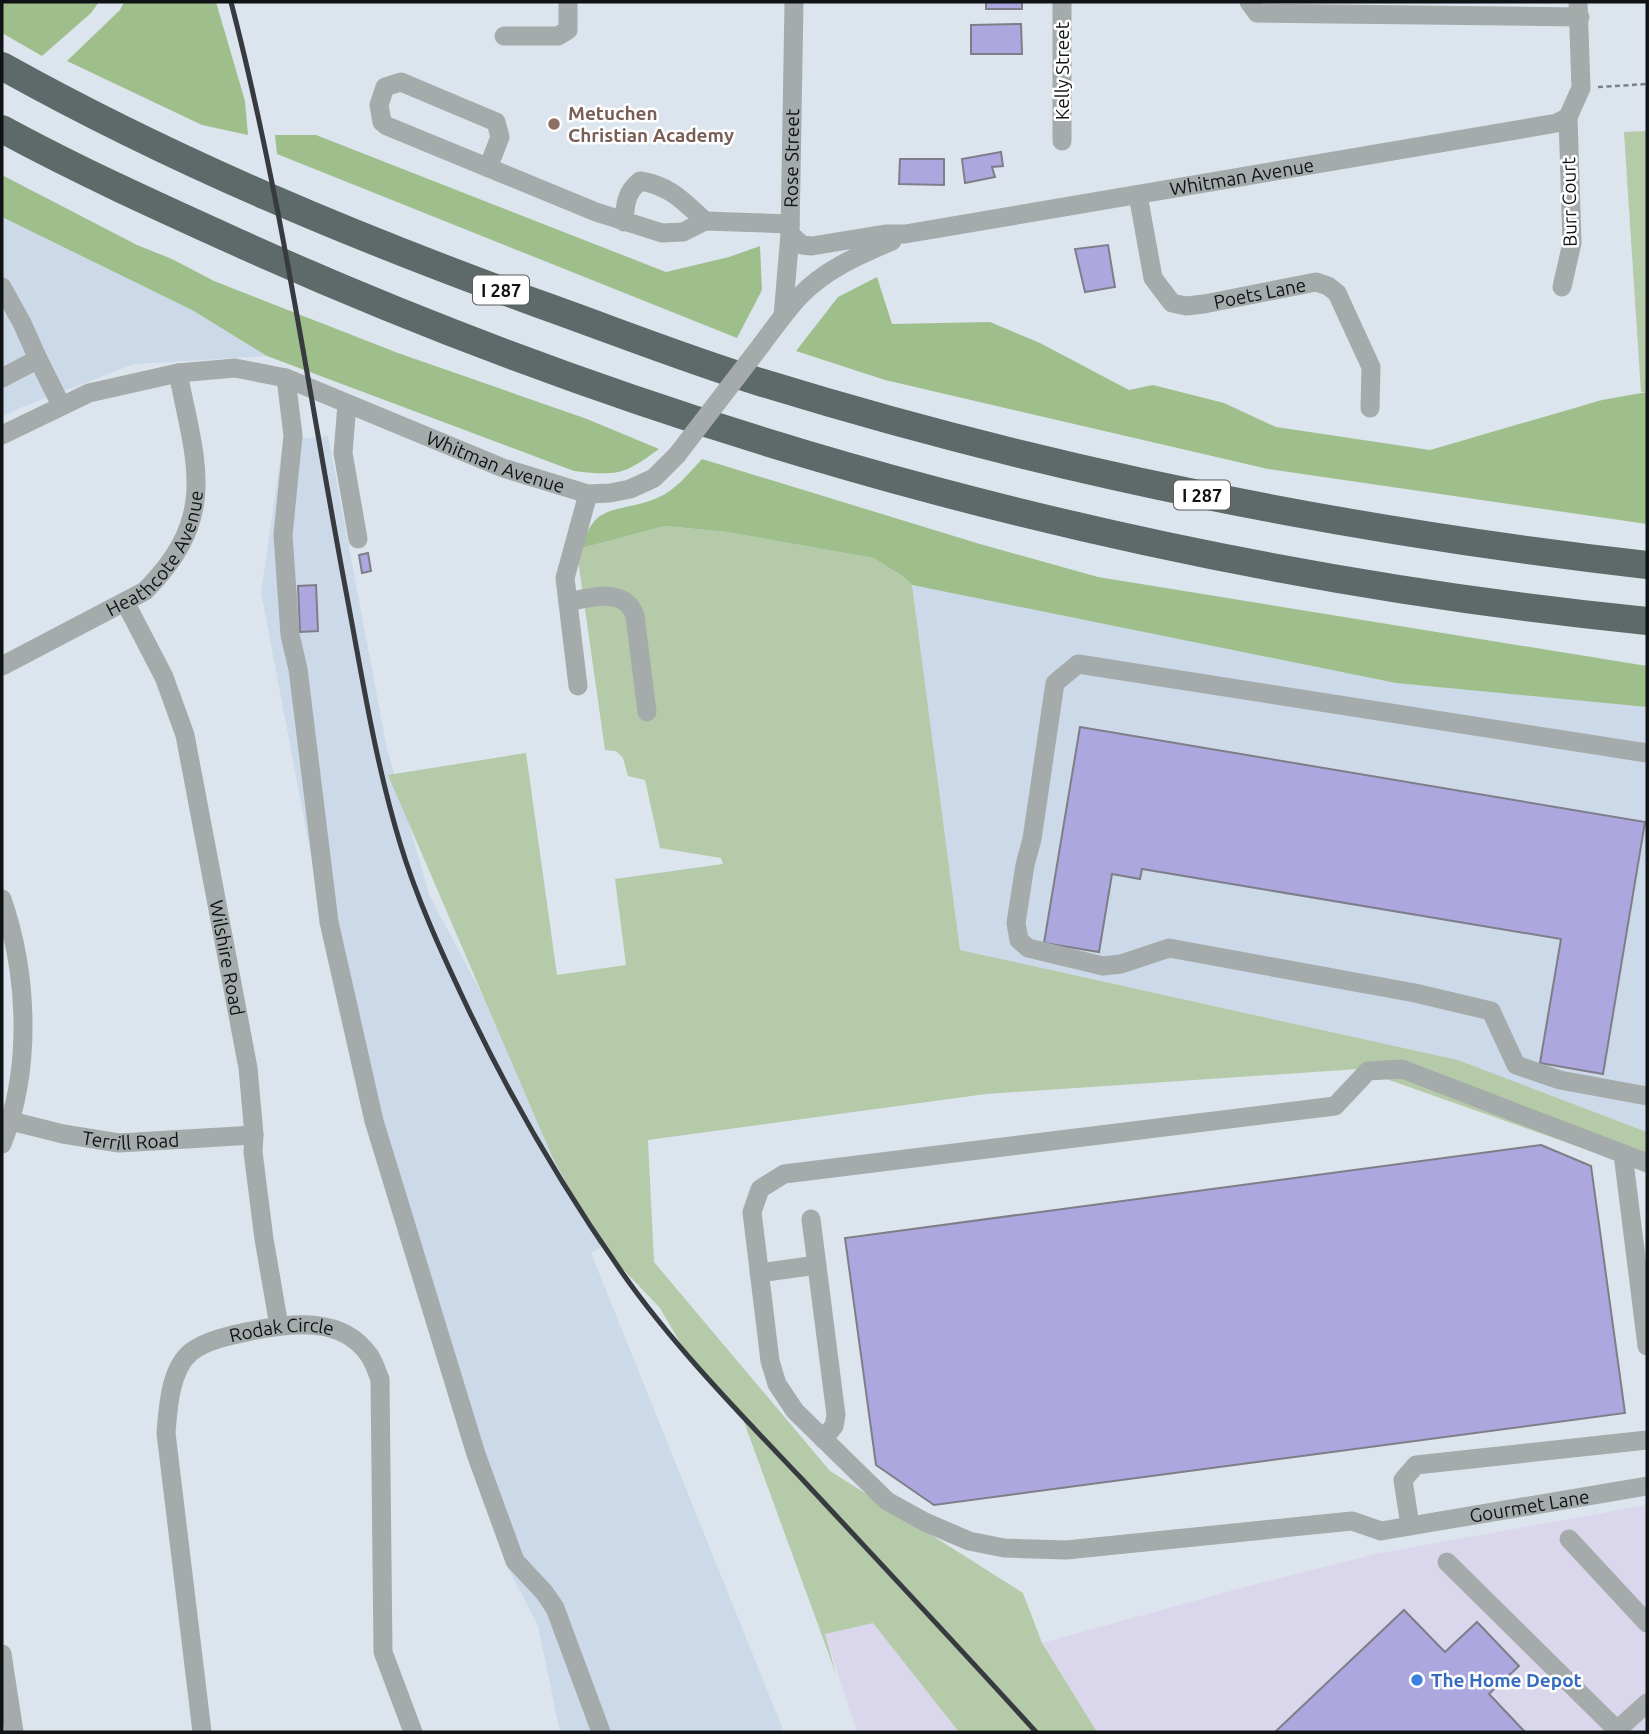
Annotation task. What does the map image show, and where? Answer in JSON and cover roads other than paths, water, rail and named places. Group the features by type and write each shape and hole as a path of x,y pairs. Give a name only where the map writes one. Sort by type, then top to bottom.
{"highway":[{"name":"I 287","path":"2,66 54,95 293,210 484,284 766,384 990,446 1098,473 1235,502 1507,548 1647,565"},
{"path":"2,129 122,189 330,284 482,345 731,431 1039,517 1154,543 1268,566 1514,606 1647,621"}],"street":[{"path":"504,36 558,36 568,30 568,2"},
{"name":"Rose Street","path":"783,316 790,229 793,2"},
{"name":"Kelly Street","path":"1062,2 1062,141"},
{"path":"1253,7 1579,9 1581,88 1571,113"},
{"path":"488,169 500,137 496,122 401,82 385,87 379,105 382,122 488,169 624,222 662,233 683,232 705,221 670,189 640,181 631,188 626,199 624,222"},
{"name":"Whitman Avenue","path":"705,221 790,229 802,245 813,246 885,234 905,234 1548,125 1571,113"},
{"name":"Burr Court","path":"1562,287 1572,243 1571,113"},
{"name":"Poets Lane","path":"1138,195 1153,278 1171,303 1186,306 1204,304 1316,282 1337,293 1371,367 1370,408"},
{"name":"Whitman Avenue","path":"2,435 89,393 178,373 235,369 286,378 503,468 571,490 588,494 610,494 630,489 654,478 677,455 800,295 837,267 905,234"},
{"path":"2,287 61,405"},
{"path":"2,378 38,359"},
{"name":"Heathcote Avenue","path":"2,666 145,591 180,550 195,508 196,462 178,373"},
{"path":"286,378 293,436 283,535 290,635 300,683 329,922 344,994 374,1121 476,1454 515,1561 555,1608 601,1732"},
{"path":"347,404 343,453 358,539"},
{"path":"578,686 565,578 588,494"},
{"path":"568,602 607,597 620,598 628,603 635,616 647,712"},
{"name":"Wilshire Road","path":"125,602 164,677 185,735 248,1068 253,1152 279,1326"},
{"path":"1647,753 1078,664 1055,682 1032,839 1016,923 1019,940 1028,948 1103,966 1121,964 1169,948 1284,967 1491,1011 1516,1065 1560,1080 1647,1092"},
{"path":"2,899 13,930 22,984 21,1062 11,1121 2,1144"},
{"name":"Gourmet Lane","path":"1647,1163 1402,1069 1384,1069 1368,1071 1335,1106 783,1174 761,1189 752,1212 770,1361 777,1384 794,1411 887,1501 925,1522 969,1541 1004,1548 1066,1550 1352,1521 1381,1531 1647,1486"},
{"name":"Terrill Road","path":"11,1121 63,1134 119,1143 254,1135"},
{"path":"1623,1154 1647,1346"},
{"path":"811,1219 836,1415 834,1426 823,1439"},
{"path":"759,1273 817,1265"},
{"name":"Rodak Circle","path":"202,1732 166,1433 168,1409 181,1363 191,1352 229,1336 279,1326 318,1324 342,1332 358,1342 370,1356 380,1380 383,1652 413,1732"},
{"path":"1410,1526 1403,1480 1416,1465 1647,1440"},
{"path":"1569,1539 1647,1623"},
{"path":"1447,1562 1618,1731 1647,1703"},
{"path":"2,1654 14,1732"}],"railway":[{"path":"231,2 280,226 377,753 406,863 454,979 498,1069 536,1138 577,1205 641,1298 707,1378 1036,1732"}],"place":[{"name":"Metuchen Christian Academy","path":"554,124"},
{"name":"The Home Depot","path":"1417,1680"}]}
